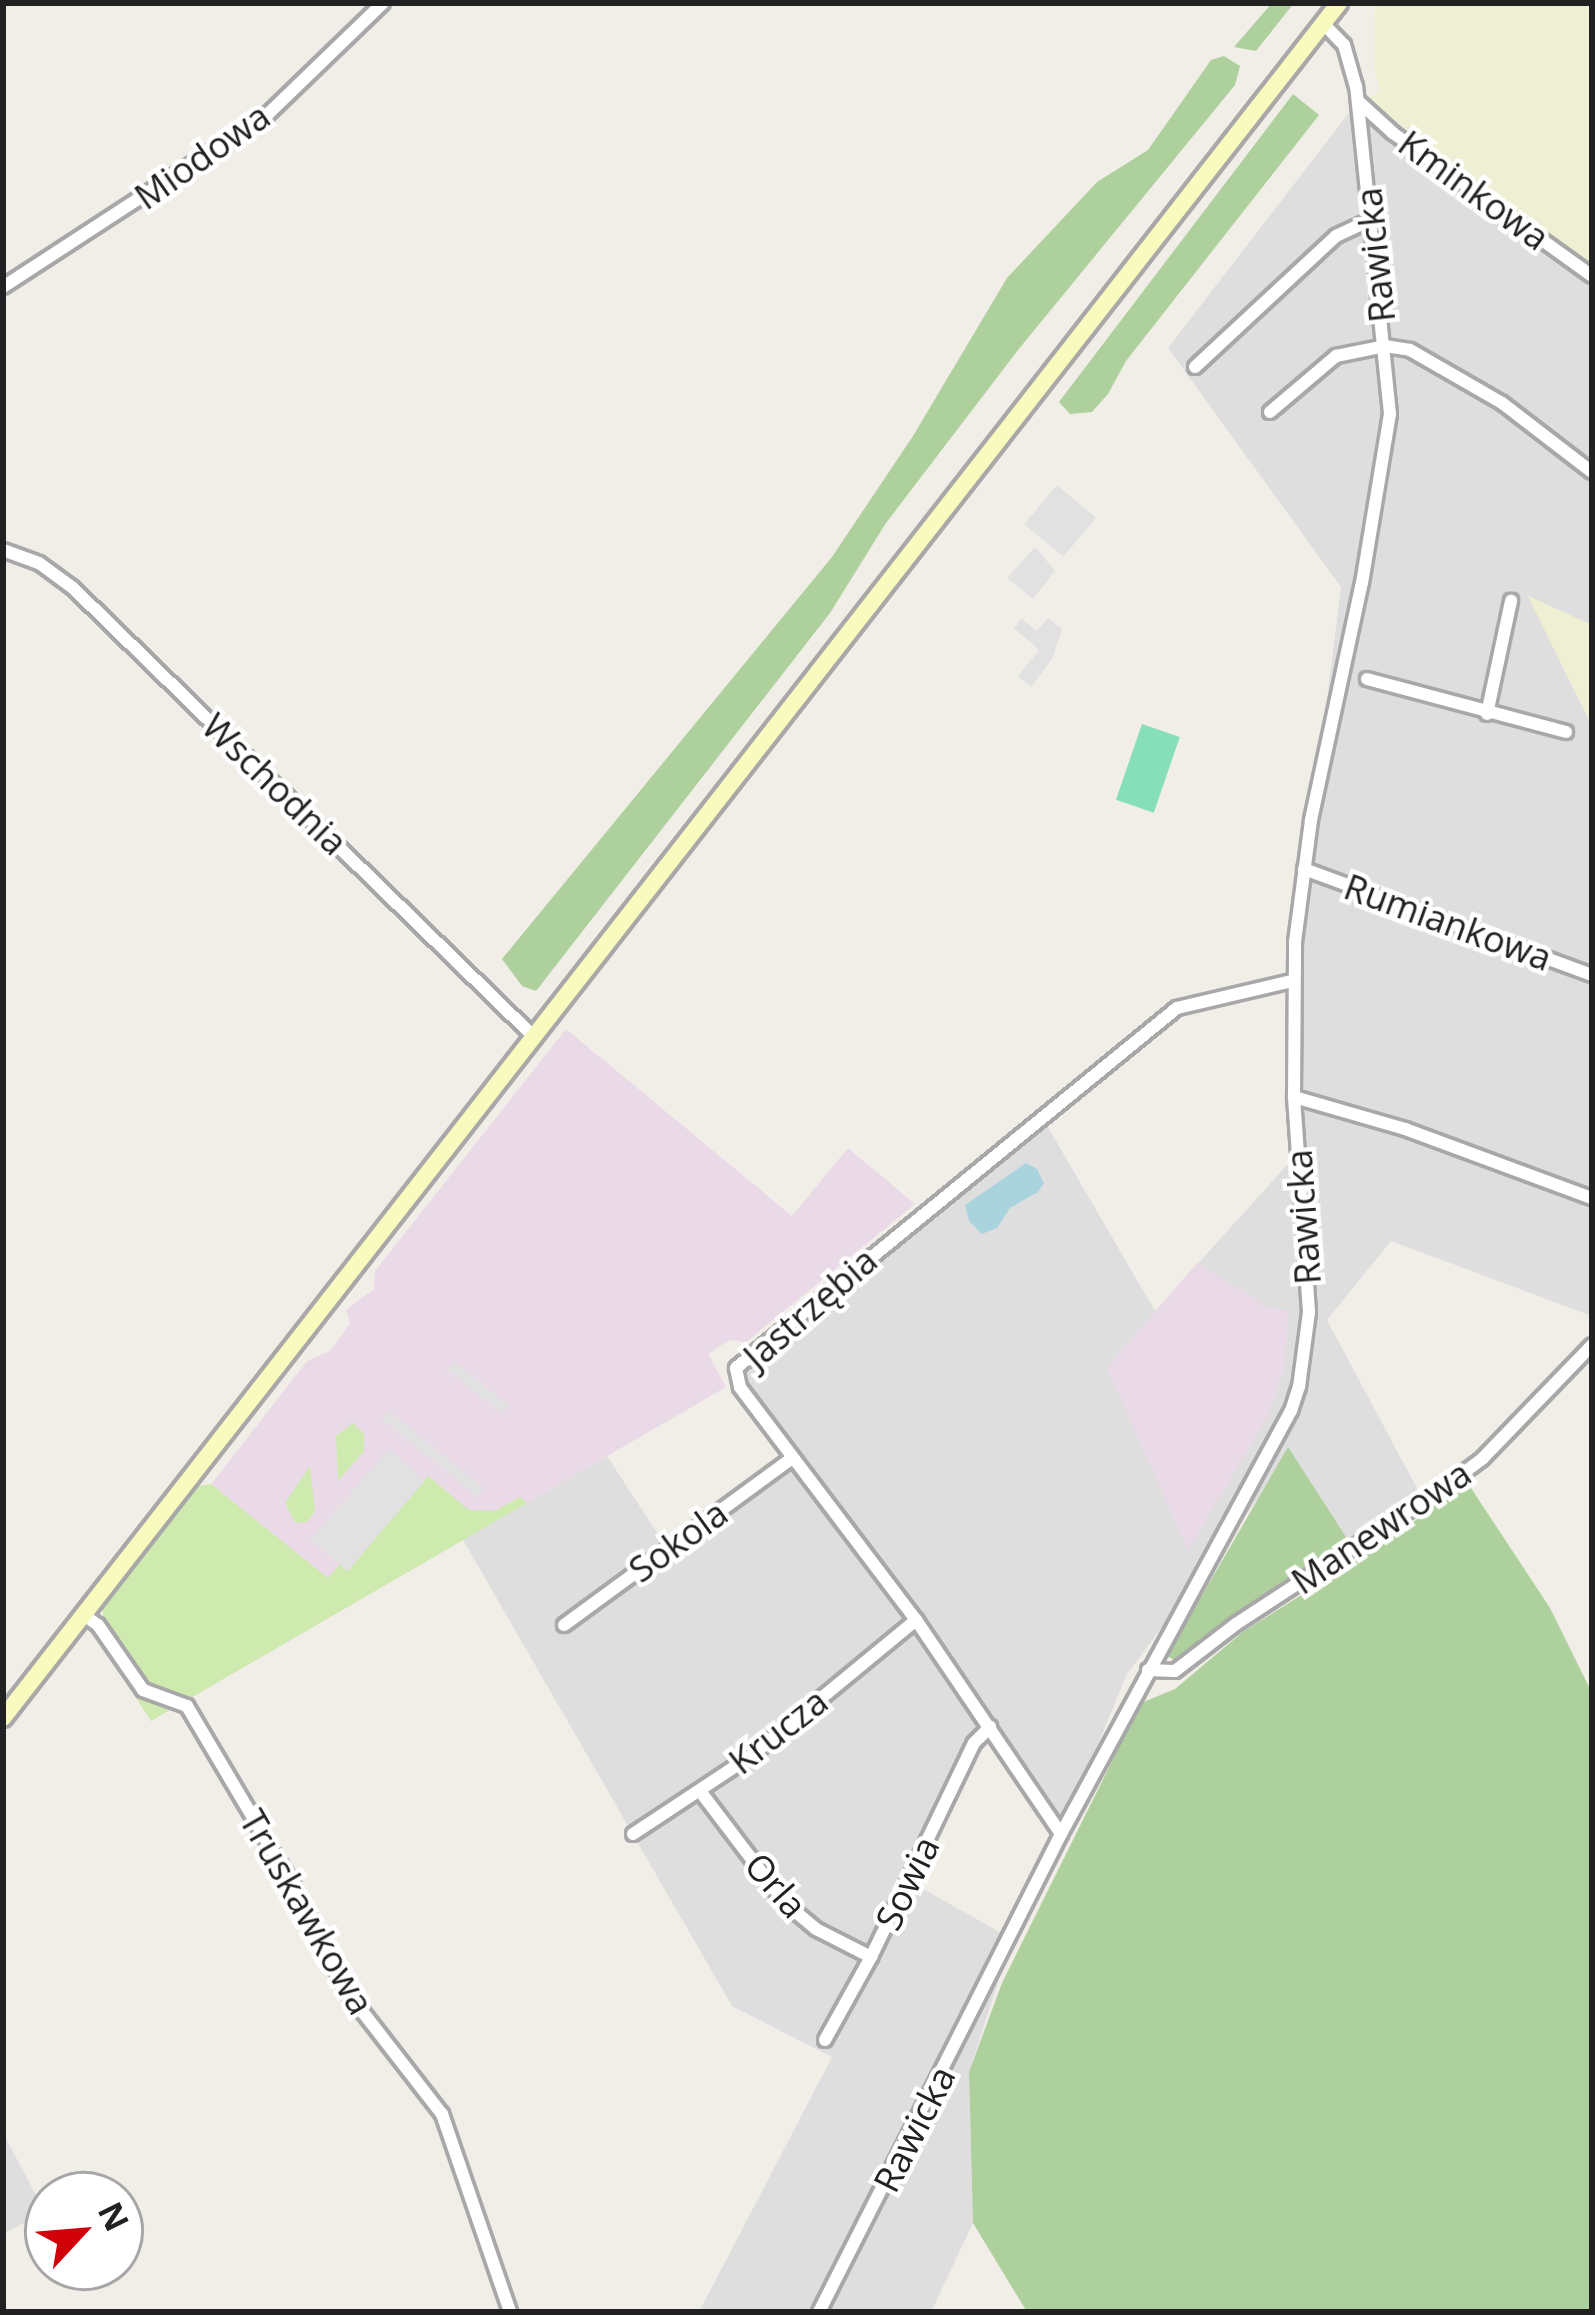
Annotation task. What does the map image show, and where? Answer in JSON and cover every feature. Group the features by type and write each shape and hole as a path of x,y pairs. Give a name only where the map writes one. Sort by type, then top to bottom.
{"main road":[{"path":"3,1718 1340,3"}],"street":[{"name":"Miodowa","path":"3,287 267,116 383,3"},
{"name":"Rawicka","path":"819,2312 1061,1834 1292,1411 1299,1387 1309,1312 1294,1097 1292,981 1304,869 1384,474 1390,414 1358,101 1348,56 1324,24"},
{"name":"Kminkowa","path":"1358,101 1393,133 1592,276"},
{"path":"1195,367 1336,236 1371,220"},
{"path":"1270,412 1336,356 1385,346 1439,362 1592,472"},
{"name":"Wschodnia","path":"3,550 39,563 73,588 534,1037"},
{"path":"1487,714 1511,601"},
{"path":"1367,679 1566,732"},
{"name":"Rumiankowa","path":"1304,869 1592,975"},
{"name":"Jastrzębia","path":"1061,1834 916,1620 740,1387 736,1367 1177,1008 1292,981"},
{"path":"1294,1097 1405,1129 1592,1198"},
{"name":"Manewrowa","path":"1148,1670 1175,1671 1236,1624 1442,1490 1482,1459 1592,1345"},
{"name":"Sokola","path":"564,1625 792,1458"},
{"name":"Truskawkowa","path":"84,1615 98,1625 143,1690 188,1706 294,1887 348,1993 442,2114 510,2312"},
{"name":"Krucza","path":"633,1834 751,1756 916,1620"},
{"name":"Sowia","path":"825,2040 872,1957 974,1743 990,1727"},
{"name":"Orla","path":"700,1791 785,1903 816,1929 872,1957"}],"shaded area":[{"path":"1358,101 1592,272 1592,625 1529,598 1592,726 1592,1316 1391,1241 1327,1320 1420,1494 1341,1548 1290,1456 1127,1674 1061,1834 991,1728 974,1743 909,1881 1012,1939 969,2072 973,2223 931,2312 699,2312 832,2057 732,2006 463,1540 607,1456 667,1548 792,1458 737,1375 1042,1117 1155,1311 1297,1154 1292,981 1341,587 1168,348"},
{"path":"1057,485 1096,518 1063,557 1024,524"},
{"path":"1035,547 1055,571 1033,599 1007,578"},
{"path":"1022,618 1036,631 1048,618 1062,629 1052,659 1031,687 1018,676 1039,650 1014,628"},
{"path":"566,1029 792,1216 848,1148 915,1204 746,1342 729,1340 708,1354 726,1387 151,1721 103,1647 104,1622 307,1361 330,1351 350,1324 346,1310 374,1289 375,1271"},
{"path":"1197,1263 1269,1308 1289,1311 1283,1372 1268,1416 1188,1550 1107,1368"},
{"path":"454,1361 509,1406 502,1414 447,1370"},
{"path":"389,1411 485,1488 478,1497 382,1420"},
{"path":"389,1449 425,1480 346,1571 310,1540"},
{"path":"3,2133 24,2172 24,2223 3,2234"}],"green space":[{"path":"1272,3 1294,3 1256,51 1234,47"},
{"path":"1375,3 1592,3 1592,267 1366,99 1380,92 1374,65"},
{"path":"1224,56 1240,66 1235,85 1018,350 886,523 830,613 536,991 522,986 502,959 832,557 913,436 1007,278 1097,182 1148,150 1211,60"},
{"path":"1293,94 1319,115 1126,361 1108,394 1092,412 1070,414 1059,402"},
{"path":"1528,596 1592,625 1592,726"},
{"path":"1142,724 1180,737 1154,813 1116,800"},
{"path":"353,1423 364,1434 364,1451 338,1481 336,1436"},
{"path":"1288,1447 1346,1537 1334,1552 1227,1622 1178,1662 1167,1656"},
{"path":"310,1466 315,1511 307,1522 295,1523 285,1503"},
{"path":"428,1476 469,1510 495,1511 520,1497 527,1503 151,1721 103,1647 103,1599 193,1487 211,1484 328,1578 340,1564 348,1571"},
{"path":"1467,1482 1550,1608 1592,1693 1592,2312 1027,2312 973,2223 969,2072 1002,1983 1141,1703 1175,1689 1244,1631 1389,1540"}],"water":[{"path":"1026,1163 1037,1169 1044,1183 1038,1192 1010,1208 997,1228 982,1234 969,1221 965,1205"}]}
